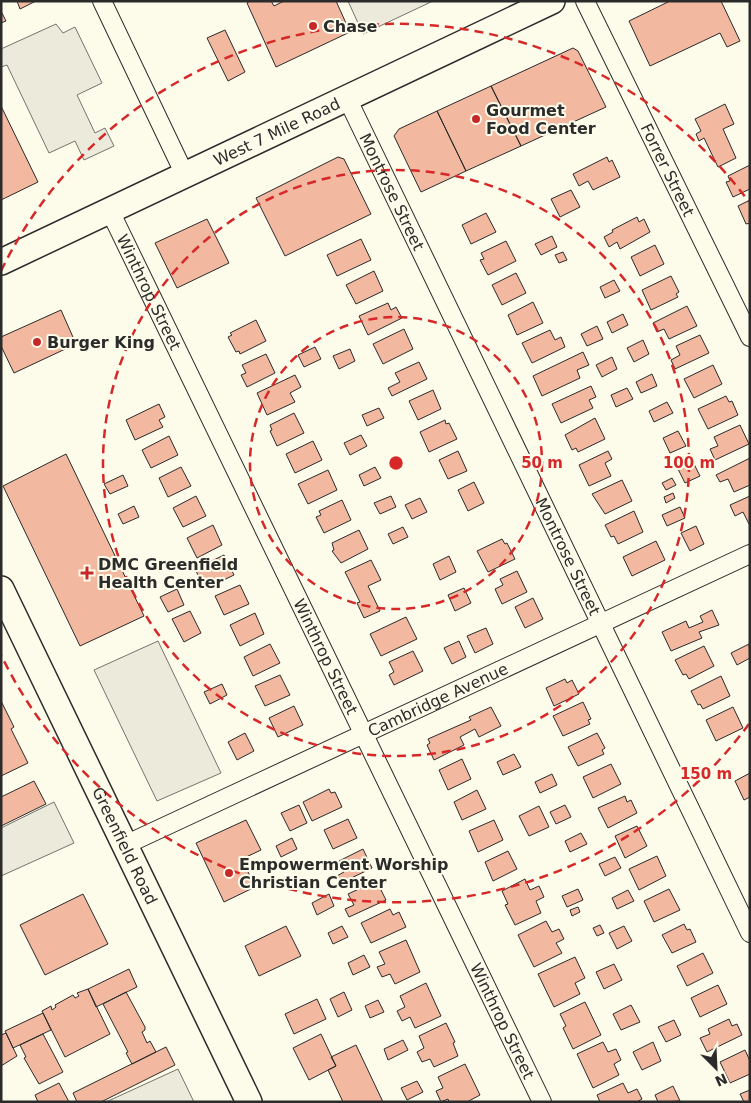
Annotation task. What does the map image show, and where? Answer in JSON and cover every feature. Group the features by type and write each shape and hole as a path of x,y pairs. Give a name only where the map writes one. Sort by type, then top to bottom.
{"main road":[{"name":"West 7 Mile Road","path":"1,262 346,98 537,4"},
{"name":"Greenfield Road","path":"1,589 249,1102"}],"street":[{"path":"102,1 185,175"},
{"name":"Forrer Street","path":"586,1 750,337"},
{"name":"Montrose Street","path":"346,98 750,933"},
{"name":"Winthrop Street","path":"110,211 542,1102"},
{"name":"Cambridge Avenue","path":"125,845 750,554"}],"shaded area":[{"path":"348,1 433,1 363,34"},
{"path":"56,24 63,33 75,27 102,83 77,95 95,133 105,128 114,146 84,160 75,141 49,153 7,65 1,67 1,49"},
{"path":"158,641 221,773 157,801 94,670"},
{"path":"54,802 74,843 1,876 1,828"},
{"path":"178,1069 194,1102 106,1102"}],"building":[{"path":"17,1 36,1 20,9"},
{"path":"250,1 271,1 274,6 284,1 336,1 350,32 276,67 247,3"},
{"path":"670,1 721,1 740,41 727,47 720,33 650,66 629,21"},
{"path":"1,11 6,21 1,23"},
{"path":"225,30 245,72 228,81 207,38"},
{"path":"573,48 578,51 606,107 521,146 491,86"},
{"path":"491,86 521,146 466,171 437,111"},
{"path":"725,104 734,124 723,129 736,158 718,167 704,138 699,141 696,134 701,131 695,119"},
{"path":"1,106 38,182 1,200"},
{"path":"437,111 466,171 421,192 394,136 399,129"},
{"path":"338,157 344,159 371,214 285,256 256,198"},
{"path":"607,157 609,162 612,160 620,177 593,190 588,181 579,186 573,174"},
{"path":"750,165 750,189 733,197 726,182 730,181 728,176"},
{"path":"571,190 580,207 560,217 551,199"},
{"path":"750,200 750,223 746,224 738,206"},
{"path":"486,213 496,232 471,244 462,225"},
{"path":"637,217 639,222 644,219 650,232 620,249 617,242 609,247 604,237 613,232 612,230"},
{"path":"207,219 229,263 177,288 155,243"},
{"path":"552,236 557,247 541,255 535,244"},
{"path":"361,239 371,260 337,276 327,255"},
{"path":"506,241 516,261 488,275 480,260 484,259 481,253"},
{"path":"655,245 664,264 640,276 631,257"},
{"path":"563,252 567,260 559,263 555,255"},
{"path":"374,271 383,291 356,304 346,285"},
{"path":"516,273 526,293 502,305 492,285"},
{"path":"671,276 679,292 676,294 678,297 651,310 642,290"},
{"path":"614,280 620,291 605,298 600,287"},
{"path":"533,302 543,323 517,335 508,315"},
{"path":"388,303 391,310 396,307 402,318 368,335 359,316"},
{"path":"687,306 697,326 669,339 664,329 657,332 653,323"},
{"path":"61,310 76,344 14,373 1,346 1,337"},
{"path":"623,314 628,325 612,333 607,322"},
{"path":"256,320 266,341 240,354 239,351 236,352 228,337 232,335 230,333"},
{"path":"597,326 603,339 587,346 581,334"},
{"path":"404,329 413,349 383,364 373,344"},
{"path":"550,330 555,340 561,337 565,347 532,363 522,343"},
{"path":"700,335 709,353 675,369 671,360 680,355 676,346"},
{"path":"643,340 649,354 634,362 627,348"},
{"path":"315,347 321,359 304,367 298,355"},
{"path":"350,349 355,361 339,369 333,356"},
{"path":"583,352 589,365 577,370 580,378 542,396 533,376"},
{"path":"266,354 275,373 247,387 241,375 246,373 242,365"},
{"path":"612,357 617,369 602,377 596,365"},
{"path":"419,362 427,379 392,396 388,388 400,382 395,373"},
{"path":"713,365 722,384 694,398 684,379"},
{"path":"652,374 657,386 641,393 636,382"},
{"path":"295,375 301,387 290,393 295,402 267,415 257,393"},
{"path":"591,386 596,397 589,400 593,408 561,423 552,404"},
{"path":"627,388 633,399 616,407 611,395"},
{"path":"433,390 441,409 418,420 409,401"},
{"path":"726,396 729,402 732,401 738,415 708,429 698,409"},
{"path":"667,402 673,413 654,422 649,411"},
{"path":"159,404 165,417 159,420 163,427 135,440 126,420"},
{"path":"379,408 384,418 367,426 362,415"},
{"path":"294,413 304,433 277,446 270,431 272,430 270,425"},
{"path":"595,418 605,439 578,452 576,448 572,450 565,435"},
{"path":"445,420 446,424 449,423 457,439 429,452 420,432"},
{"path":"740,425 749,444 715,460 710,449 718,446 714,437"},
{"path":"678,431 686,446 670,453 663,438"},
{"path":"361,435 367,446 350,455 344,443"},
{"path":"169,436 178,455 151,468 142,450"},
{"path":"313,441 322,460 295,473 286,454"},
{"path":"458,451 467,471 448,479 439,460"},
{"path":"608,451 612,459 605,463 611,476 589,486 579,465"},
{"path":"66,454 144,616 80,646 3,486"},
{"path":"691,458 700,476 685,483 676,465"},
{"path":"750,458 750,485 734,492 728,479 720,482 716,475"},
{"path":"181,467 191,486 168,497 159,478"},
{"path":"375,467 381,478 364,486 359,475"},
{"path":"328,470 337,490 308,504 298,484"},
{"path":"123,475 128,486 110,494 104,484"},
{"path":"672,478 676,485 666,490 662,483"},
{"path":"622,480 632,501 605,514 592,494"},
{"path":"474,482 484,503 468,511 458,490"},
{"path":"673,493 675,498 666,503 664,497"},
{"path":"196,496 206,516 183,527 173,508"},
{"path":"391,496 396,507 380,514 374,503"},
{"path":"750,496 750,526 743,512 735,516 730,505"},
{"path":"420,498 427,512 412,519 405,505"},
{"path":"342,500 351,520 324,533 316,517 321,515 319,511"},
{"path":"134,506 139,517 123,524 118,514"},
{"path":"680,507 685,518 667,526 662,515"},
{"path":"634,511 643,532 618,544 614,536 611,537 605,525"},
{"path":"213,525 222,545 197,558 187,538"},
{"path":"696,526 704,544 690,551 681,533"},
{"path":"403,527 408,537 393,544 388,534"},
{"path":"359,530 368,549 341,563 332,551 334,550 332,543"},
{"path":"502,539 505,544 507,543 515,559 488,572 477,551"},
{"path":"656,541 665,560 632,576 623,557"},
{"path":"224,555 234,575 205,589 195,569"},
{"path":"449,556 456,572 440,580 433,564"},
{"path":"371,560 381,580 368,586 380,611 364,618 357,603 360,602 345,572"},
{"path":"517,571 527,592 502,604 495,589 503,585 500,579"},
{"path":"240,585 249,604 224,615 215,596"},
{"path":"464,588 471,603 455,611 448,595"},
{"path":"177,589 184,605 168,612 160,597"},
{"path":"533,598 543,619 525,628 515,607"},
{"path":"712,610 719,625 699,632 702,638 671,651 662,632 686,621 689,628 703,622 700,616"},
{"path":"190,611 201,633 184,642 172,619"},
{"path":"255,613 264,634 240,646 230,625"},
{"path":"406,617 417,639 381,656 370,634"},
{"path":"486,628 493,644 475,653 467,636"},
{"path":"459,641 466,657 452,664 444,648"},
{"path":"270,644 280,663 253,676 244,657"},
{"path":"749,644 750,658 737,665 731,653"},
{"path":"704,646 714,666 689,679 686,674 683,675 675,660"},
{"path":"413,651 423,671 394,685 389,675 394,672 389,662"},
{"path":"280,675 290,695 265,706 255,686"},
{"path":"721,676 730,696 703,709 700,704 698,705 691,691"},
{"path":"565,679 567,683 572,680 579,694 554,706 546,688"},
{"path":"222,684 227,695 210,704 204,692"},
{"path":"1,701 14,727 11,729 28,763 1,776"},
{"path":"583,702 591,719 588,720 590,724 563,736 553,716"},
{"path":"294,706 303,725 278,737 269,718"},
{"path":"491,707 501,726 479,737 475,729 460,737 464,745 434,760 427,745 430,743 428,739 471,720 469,717"},
{"path":"733,707 743,728 716,741 706,720"},
{"path":"245,733 254,751 237,760 228,742"},
{"path":"597,733 605,748 602,750 604,754 578,766 568,747"},
{"path":"514,754 521,767 503,775 497,762"},
{"path":"462,759 471,779 448,790 439,770"},
{"path":"611,764 621,784 593,798 583,777"},
{"path":"750,773 750,797 744,800 735,781"},
{"path":"552,774 557,785 540,793 535,782"},
{"path":"34,781 46,804 1,826 1,797"},
{"path":"329,789 331,793 335,792 342,807 312,821 303,802"},
{"path":"477,790 486,809 462,820 454,802"},
{"path":"625,796 627,802 631,800 637,813 608,828 598,808"},
{"path":"299,805 307,823 290,831 281,813"},
{"path":"565,805 571,817 556,824 550,812"},
{"path":"539,806 549,827 529,836 519,816"},
{"path":"348,819 357,838 333,849 324,830"},
{"name":"Empowerment Worship Christian Center","path":"246,820 261,850 242,859 255,887 224,902 196,843"},
{"path":"494,820 503,840 478,852 469,831"},
{"path":"637,826 647,846 625,858 615,836"},
{"path":"581,833 587,844 570,852 565,841"},
{"path":"292,838 297,849 281,857 276,846"},
{"path":"363,849 372,868 339,884 335,877 344,872 339,861"},
{"path":"508,851 517,869 493,881 485,862"},
{"path":"657,856 666,876 639,890 629,869"},
{"path":"615,857 621,868 605,876 599,864"},
{"path":"525,879 530,890 539,886 544,897 536,901 541,913 515,925 505,905 508,904 502,891"},
{"path":"374,882 376,887 379,886 386,900 349,917 345,909 354,905 348,894"},
{"path":"578,889 583,900 567,907 562,896"},
{"path":"669,889 680,910 654,922 644,901"},
{"path":"628,890 634,901 617,909 612,898"},
{"path":"83,894 108,944 45,975 20,925"},
{"path":"329,894 334,906 317,915 312,903"},
{"path":"578,907 580,912 572,916 570,910"},
{"path":"390,909 393,915 399,912 406,927 371,943 361,923"},
{"path":"546,921 552,932 559,929 564,939 556,943 562,953 534,967 518,935"},
{"path":"684,924 687,930 690,929 696,942 672,953 662,935"},
{"path":"600,925 604,933 597,936 593,928"},
{"path":"286,926 301,956 259,976 245,946"},
{"path":"342,926 348,937 333,944 328,933"},
{"path":"624,926 632,941 617,949 609,933"},
{"path":"406,940 420,972 395,984 390,974 382,977 377,967 385,964 379,952"},
{"path":"703,953 713,973 687,986 677,966"},
{"path":"364,955 370,967 353,975 348,963"},
{"path":"575,957 585,978 575,983 580,994 554,1007 538,974"},
{"path":"614,964 622,980 604,989 596,972"},
{"path":"129,969 137,987 96,1007 88,989"},
{"path":"426,983 441,1016 415,1028 410,1017 402,1021 397,1011 405,1007 400,996"},
{"path":"718,985 727,1004 700,1017 691,998"},
{"path":"88,989 110,1034 65,1057 42,1011 51,1006 52,1010 56,1007 55,1005 73,995 75,998 79,996 77,993"},
{"path":"126,992 145,1027 145,1030 142,1032 147,1043 150,1041 156,1052 132,1064 126,1053 128,1052 103,1004"},
{"path":"344,992 352,1010 338,1017 330,999"},
{"path":"317,999 326,1019 294,1034 285,1014"},
{"path":"378,1000 384,1012 370,1018 365,1006"},
{"path":"585,1002 601,1035 573,1049 563,1028 566,1026 560,1014"},
{"path":"631,1005 640,1022 621,1030 613,1014"},
{"path":"43,1013 51,1030 13,1048 5,1031"},
{"path":"729,1019 732,1026 737,1024 742,1035 707,1052 700,1038 710,1034 708,1029"},
{"path":"674,1020 681,1035 666,1042 658,1027"},
{"path":"446,1023 455,1042 453,1043 458,1056 434,1067 430,1059 422,1062 417,1052 424,1048 419,1036"},
{"path":"6,1033 17,1056 1,1066 1,1035"},
{"path":"43,1034 63,1072 39,1084 24,1058 26,1057 20,1045"},
{"path":"321,1034 336,1066 309,1080 293,1048"},
{"path":"403,1040 408,1050 388,1060 384,1049"},
{"path":"603,1042 608,1052 616,1049 621,1060 614,1064 619,1075 593,1088 577,1054"},
{"path":"653,1042 661,1061 642,1070 633,1052"},
{"path":"356,1045 383,1102 343,1102 328,1070 336,1066 331,1057"},
{"path":"166,1047 175,1065 101,1102 77,1102 73,1093"},
{"path":"745,1050 750,1061 750,1074 730,1083 720,1062"},
{"path":"465,1064 480,1095 467,1102 449,1102 448,1099 441,1102 436,1091 443,1088 438,1077"},
{"path":"417,1081 423,1092 407,1100 401,1088"},
{"path":"59,1083 69,1102 38,1102 35,1095"},
{"path":"623,1083 628,1093 637,1089 642,1099 637,1102 600,1102 597,1095"},
{"path":"673,1086 680,1101 658,1102 655,1095"},
{"path":"750,1090 750,1102 744,1102 740,1094"}],"place":[{"name":"Chase","path":"313,26"},
{"name":"Gourmet Food Center","path":"476,119"},
{"name":"Burger King","path":"37,342"},
{"name":"DMC Greenfield Health Center","path":"87,573"},
{"name":"Empowerment Worship Christian Center","path":"229,873"}]}
